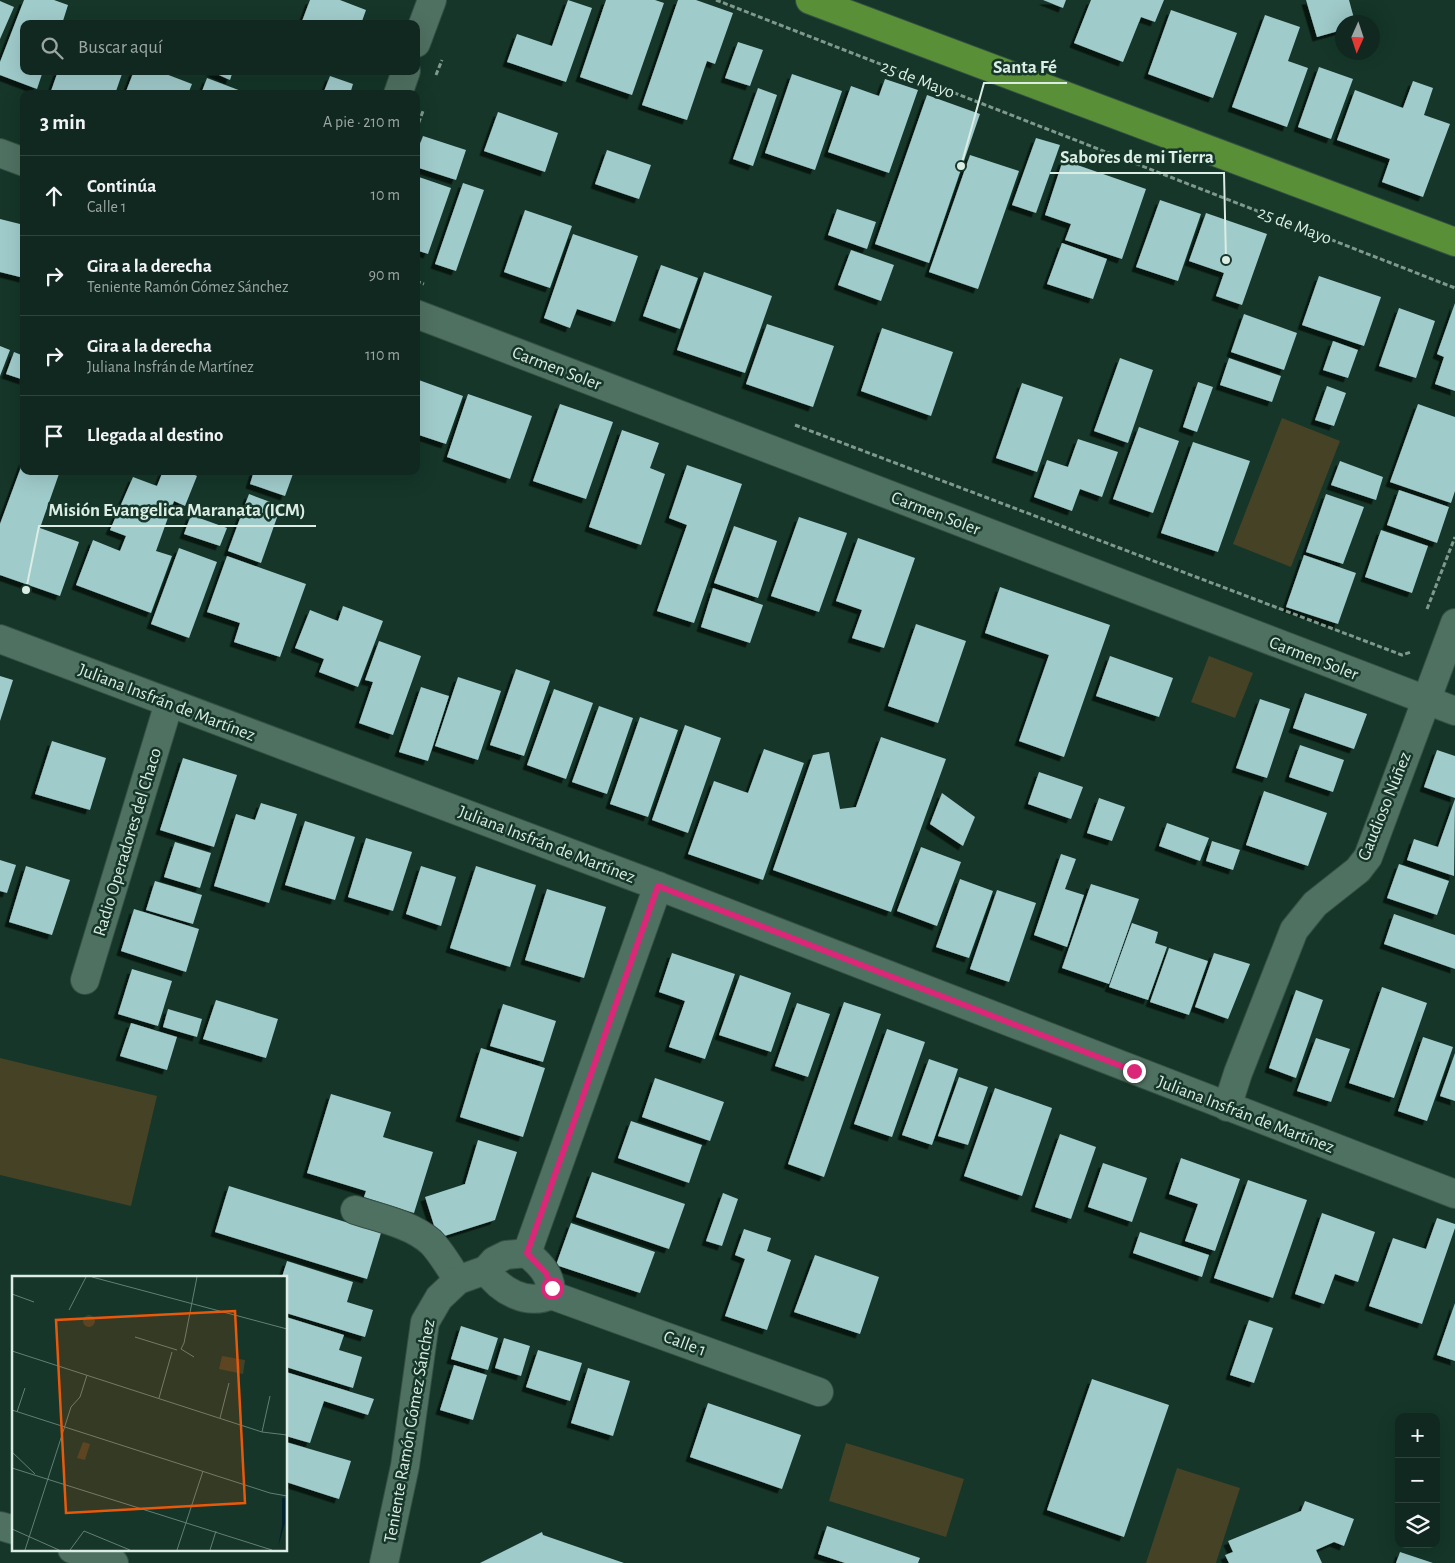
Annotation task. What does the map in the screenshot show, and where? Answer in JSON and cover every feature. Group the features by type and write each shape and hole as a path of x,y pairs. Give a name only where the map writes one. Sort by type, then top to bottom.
{"main road":[{"name":"25 de Mayo","path":"810,0 1455,242"}],"street":[{"path":"420,32 432,0"},
{"path":"399,90 405,75"},
{"path":"0,153 20,160"},
{"name":"Carmen Soler","path":"420,316 1455,711"},
{"name":"Gaudioso Núñez","path":"1227,1107 1238,1073 1294,930 1315,904 1358,870 1368,857 1455,623"},
{"name":"Juliana Insfrán de Martínez","path":"0,639 658,886 1455,1194"},
{"name":"Radio Operadores del Chaco","path":"85,980 169,703"},
{"path":"527,1253 658,886"},
{"path":"355,1210 412,1230 423,1236 432,1243 458,1280 486,1270 494,1262 506,1255 527,1253"},
{"path":"527,1253 546,1273 552,1288 552,1295"},
{"name":"Calle 1","path":"486,1270 503,1290 532,1300 542,1300 552,1295 819,1392"},
{"name":"Teniente Ramón Gómez Sánchez","path":"384,1563 405,1466 425,1322 439,1298 458,1280"},
{"path":"75,1550 114,1563"}],"path":[{"name":"25 de Mayo","path":"716,0 1455,288"},
{"path":"433,83 443,56"},
{"path":"420,119 426,102"},
{"path":"420,283 426,285"},
{"name":"Carmen Soler","path":"788,422 1402,655 1411,652 1414,643"},
{"path":"1425,616 1455,537"}],"shaded area":[{"path":"1282,418 1340,441 1291,567 1233,544"},
{"path":"1209,656 1253,673 1235,718 1191,702"},
{"path":"0,1058 157,1096 131,1206 0,1175"},
{"path":"846,1443 964,1479 946,1537 829,1501"},
{"path":"1177,1468 1240,1488 1216,1563 1146,1563"}],"building":[{"path":"24,0 54,0 68,5 63,20 20,20 20,75 42,75 37,89 0,75 0,62"},
{"path":"310,0 340,0 366,10 362,20 302,20"},
{"path":"568,0 592,8 566,82 507,62 517,34 552,46"},
{"path":"606,0 655,0 664,3 632,95 580,77"},
{"path":"678,0 696,0 733,13 715,64 707,61 687,120 642,105"},
{"path":"1043,0 1066,0 1063,8"},
{"path":"1091,0 1164,0 1155,22 1141,17 1123,62 1074,43"},
{"path":"1306,0 1349,0 1353,15 1335,15 1335,32 1317,37"},
{"path":"0,1 14,7 0,39"},
{"path":"1171,10 1237,33 1213,98 1148,74"},
{"path":"1265,15 1300,27 1288,61 1308,68 1287,127 1232,107"},
{"path":"738,42 763,50 750,86 725,78"},
{"path":"1319,67 1353,79 1331,139 1298,127"},
{"path":"792,74 842,91 815,170 765,153"},
{"path":"57,75 122,75 116,90 51,90"},
{"path":"132,75 168,75 192,84 190,90 127,90"},
{"path":"219,75 232,75 230,80"},
{"path":"330,76 353,84 351,90 325,90"},
{"path":"207,78 238,90 202,90"},
{"path":"885,79 918,90 889,173 828,152 851,86 879,96"},
{"path":"1413,81 1433,88 1424,115 1450,124 1423,197 1382,182 1390,159 1337,140 1355,90 1403,108"},
{"path":"758,88 777,95 753,166 733,159"},
{"path":"927,95 980,114 929,263 875,244"},
{"path":"498,112 558,133 545,172 484,151"},
{"path":"423,136 466,150 456,180 420,168 420,144"},
{"path":"1036,138 1060,145 1036,213 1012,205"},
{"path":"607,150 651,165 639,199 595,184"},
{"path":"970,155 1019,171 978,289 929,272"},
{"path":"1063,160 1146,189 1122,259 1065,240 1071,224 1045,215"},
{"path":"420,177 451,188 428,254 420,251"},
{"path":"463,183 484,190 456,271 435,264"},
{"path":"1160,200 1201,214 1178,281 1136,267"},
{"path":"837,209 876,222 867,249 828,235"},
{"path":"525,210 572,226 550,288 504,272"},
{"path":"1206,213 1267,234 1242,305 1216,296 1224,273 1189,261"},
{"path":"0,219 20,224 20,277 0,272"},
{"path":"573,234 638,256 615,322 577,309 570,328 544,318"},
{"path":"1062,243 1107,259 1093,299 1047,284"},
{"path":"851,250 894,265 881,301 838,285"},
{"path":"661,265 698,278 680,329 643,316"},
{"path":"704,272 772,296 745,373 677,350"},
{"path":"1319,276 1381,297 1364,346 1302,325"},
{"path":"1455,303 1455,391 1435,384 1444,357 1437,354"},
{"path":"1399,308 1435,321 1416,378 1379,366"},
{"path":"1244,314 1297,333 1284,370 1231,352"},
{"path":"767,324 834,346 813,407 746,384"},
{"path":"882,328 953,352 931,416 861,391"},
{"path":"1333,341 1358,350 1348,378 1323,370"},
{"path":"0,346 10,350 0,376"},
{"path":"14,352 20,354 20,379 6,374"},
{"path":"1120,358 1153,370 1128,443 1094,431"},
{"path":"1229,358 1281,376 1272,402 1220,385"},
{"path":"420,380 463,396 446,444 420,435"},
{"path":"1198,382 1213,387 1197,432 1183,427"},
{"path":"1022,383 1063,397 1037,472 996,458"},
{"path":"1327,386 1346,393 1334,426 1315,420"},
{"path":"468,394 532,416 510,479 447,457"},
{"path":"560,404 613,422 586,499 533,481"},
{"path":"1418,404 1455,417 1455,491 1451,503 1390,482"},
{"path":"1139,427 1179,441 1153,513 1113,499"},
{"path":"622,430 659,443 650,468 665,474 641,545 589,527"},
{"path":"1078,439 1118,452 1102,497 1080,489 1072,511 1034,497 1047,460 1068,467"},
{"path":"1193,442 1250,461 1218,552 1161,533"},
{"path":"1340,461 1383,477 1376,500 1331,485"},
{"path":"687,465 742,484 694,623 657,611 687,525 669,518"},
{"path":"20,470 20,475 59,475 40,528 79,542 60,596 0,575 0,524"},
{"path":"161,475 197,476 185,506 174,501 156,551 172,556 151,613 76,585 93,540 120,551 126,536 110,530 133,477 157,486"},
{"path":"253,475 293,475 285,496 250,484"},
{"path":"1399,490 1449,507 1437,543 1387,525"},
{"path":"249,494 281,506 261,563 228,551"},
{"path":"1326,494 1364,507 1343,564 1306,552"},
{"path":"191,515 227,528 220,546 184,534"},
{"path":"799,517 847,533 819,612 771,596"},
{"path":"734,526 777,541 758,598 714,583"},
{"path":"1381,530 1428,546 1412,593 1365,577"},
{"path":"858,538 915,558 884,648 852,638 862,610 836,601"},
{"path":"179,548 217,562 189,638 151,624"},
{"path":"1304,555 1356,573 1338,624 1286,607"},
{"path":"227,556 306,584 280,657 234,642 240,623 207,612"},
{"path":"1000,587 1110,625 1064,757 1019,741 1049,655 985,633"},
{"path":"713,588 763,605 750,643 701,627"},
{"path":"343,606 383,621 358,687 319,672 324,659 295,648 310,610 338,621"},
{"path":"916,624 966,641 938,723 888,706"},
{"path":"379,641 421,656 393,735 359,723 373,682 365,680"},
{"path":"1110,656 1173,678 1159,717 1096,696"},
{"path":"516,669 550,681 524,756 490,745"},
{"path":"0,676 13,680 0,721"},
{"path":"458,677 501,691 478,760 435,746"},
{"path":"421,687 449,696 428,761 399,752"},
{"path":"554,689 593,703 566,779 527,765"},
{"path":"1305,693 1367,714 1354,749 1293,728"},
{"path":"1260,699 1290,709 1267,778 1236,768"},
{"path":"599,706 633,718 607,794 572,782"},
{"path":"640,717 678,730 648,817 610,804"},
{"path":"685,725 721,738 688,833 652,820"},
{"path":"881,737 946,759 891,912 773,870 813,755 829,752 840,809 856,807"},
{"path":"52,741 106,758 90,810 35,794"},
{"path":"1300,745 1344,760 1333,792 1289,777"},
{"path":"764,749 804,763 763,880 688,854 714,781 748,793"},
{"path":"1437,750 1455,756 1455,798 1424,787"},
{"path":"183,758 237,775 214,847 160,830"},
{"path":"1039,772 1083,787 1071,819 1028,804"},
{"path":"1264,791 1327,813 1308,866 1246,845"},
{"path":"942,793 975,817 963,846 930,824"},
{"path":"1099,798 1125,807 1112,841 1087,833"},
{"path":"1455,799 1454,876 1407,860 1414,839 1438,847"},
{"path":"261,803 297,814 269,903 214,886 236,814 255,820"},
{"path":"305,821 355,837 335,900 285,885"},
{"path":"1167,823 1209,838 1200,861 1159,846"},
{"path":"366,838 412,852 393,911 348,897"},
{"path":"1212,841 1240,850 1233,870 1206,861"},
{"path":"175,842 211,853 200,888 164,877"},
{"path":"921,847 961,862 937,926 897,911"},
{"path":"1061,854 1076,859 1065,889 1084,895 1067,947 1034,935"},
{"path":"0,860 16,865 7,893 0,891"},
{"path":"1399,864 1449,881 1437,915 1387,898"},
{"path":"26,866 70,880 52,935 9,922"},
{"path":"421,866 456,877 441,926 406,914"},
{"path":"476,866 536,885 510,967 450,948"},
{"path":"960,879 993,891 969,958 936,947"},
{"path":"155,881 202,895 193,924 146,910"},
{"path":"1091,884 1139,899 1109,984 1062,968"},
{"path":"547,889 606,907 584,978 525,960"},
{"path":"997,890 1036,903 1009,982 970,969"},
{"path":"134,909 199,929 186,972 121,951"},
{"path":"1394,914 1455,935 1455,969 1384,944"},
{"path":"1132,923 1158,932 1155,943 1167,947 1148,1000 1109,987"},
{"path":"1169,948 1208,961 1189,1015 1150,1002"},
{"path":"672,953 735,974 705,1059 669,1047 685,1001 659,992"},
{"path":"1214,953 1250,964 1228,1019 1195,1007"},
{"path":"132,969 172,981 158,1026 118,1014"},
{"path":"740,975 791,993 771,1052 719,1035"},
{"path":"1382,987 1427,1003 1394,1098 1349,1083"},
{"path":"1296,990 1323,1000 1296,1078 1269,1068"},
{"path":"216,1000 278,1019 266,1058 203,1039"},
{"path":"844,1002 881,1014 824,1177 788,1164"},
{"path":"797,1003 830,1014 808,1077 775,1066"},
{"path":"503,1004 556,1021 543,1062 490,1046"},
{"path":"168,1009 202,1019 197,1037 163,1027"},
{"path":"131,1023 177,1037 167,1070 120,1056"},
{"path":"887,1029 925,1042 892,1137 854,1124"},
{"path":"1423,1037 1453,1047 1427,1121 1398,1111"},
{"path":"1316,1038 1350,1049 1331,1102 1297,1091"},
{"path":"481,1048 545,1068 523,1137 460,1117"},
{"path":"1455,1053 1455,1101 1440,1096"},
{"path":"929,1059 958,1069 932,1145 902,1135"},
{"path":"959,1077 988,1087 968,1145 938,1136"},
{"path":"655,1078 724,1102 710,1141 642,1117"},
{"path":"995,1088 1052,1108 1022,1196 964,1176"},
{"path":"331,1094 391,1112 383,1137 433,1152 414,1213 364,1197 366,1191 307,1173"},
{"path":"631,1121 702,1145 689,1183 618,1158"},
{"path":"1060,1134 1096,1147 1071,1219 1035,1207"},
{"path":"478,1140 517,1152 495,1220 438,1238 425,1197 465,1184"},
{"path":"1181,1158 1240,1179 1215,1251 1185,1241 1198,1204 1169,1194"},
{"path":"1103,1163 1147,1178 1132,1222 1088,1207"},
{"path":"592,1172 685,1204 669,1249 576,1217"},
{"path":"1248,1180 1307,1200 1273,1298 1214,1278"},
{"path":"229,1186 381,1233 367,1279 215,1232"},
{"path":"723,1193 738,1199 722,1246 706,1241"},
{"path":"1322,1213 1375,1232 1358,1282 1335,1274 1324,1304 1295,1294"},
{"path":"1437,1218 1455,1224 1455,1228 1422,1324 1369,1306 1393,1238 1426,1249"},
{"path":"571,1223 655,1252 640,1293 556,1265"},
{"path":"744,1229 771,1238 767,1251 791,1260 767,1330 725,1316 745,1259 735,1255"},
{"path":"1140,1232 1209,1255 1202,1277 1133,1253"},
{"path":"815,1255 879,1277 860,1334 794,1312"},
{"path":"287,1261 353,1282 347,1302 373,1310 365,1337 288,1314 288,1276 282,1276"},
{"path":"1455,1303 1455,1361 1437,1355"},
{"path":"288,1318 344,1335 339,1350 362,1357 353,1388 288,1368"},
{"path":"1249,1320 1273,1328 1254,1383 1230,1375"},
{"path":"461,1326 498,1338 488,1370 451,1359"},
{"path":"504,1338 530,1346 521,1376 495,1368"},
{"path":"538,1350 582,1363 570,1401 526,1387"},
{"path":"454,1365 487,1375 473,1420 440,1410"},
{"path":"588,1368 630,1381 613,1436 571,1423"},
{"path":"288,1373 374,1399 368,1415 324,1401 310,1443 288,1437"},
{"path":"1092,1379 1169,1405 1124,1537 1047,1510"},
{"path":"708,1403 801,1435 782,1489 690,1457"},
{"path":"288,1443 351,1461 339,1499 288,1483"},
{"path":"1305,1501 1354,1519 1344,1546 1334,1542 1316,1550 1322,1563 1229,1563 1225,1555 1233,1552 1228,1541 1301,1511"},
{"path":"827,1526 920,1558 918,1563 845,1563 818,1554"},
{"path":"542,1532 543,1535 624,1563 480,1563"},
{"path":"1400,1552 1433,1563 1396,1563"}],"place":[{"name":"Santa Fé","path":"961,166"},
{"name":"Sabores de mi Tierra","path":"1226,260"},
{"name":"Misión Evangelica Maranata (ICM)","path":"26,590"}],"route":[{"path":"552,1288 542,1266 527,1253 658,886 1134,1071"}]}
